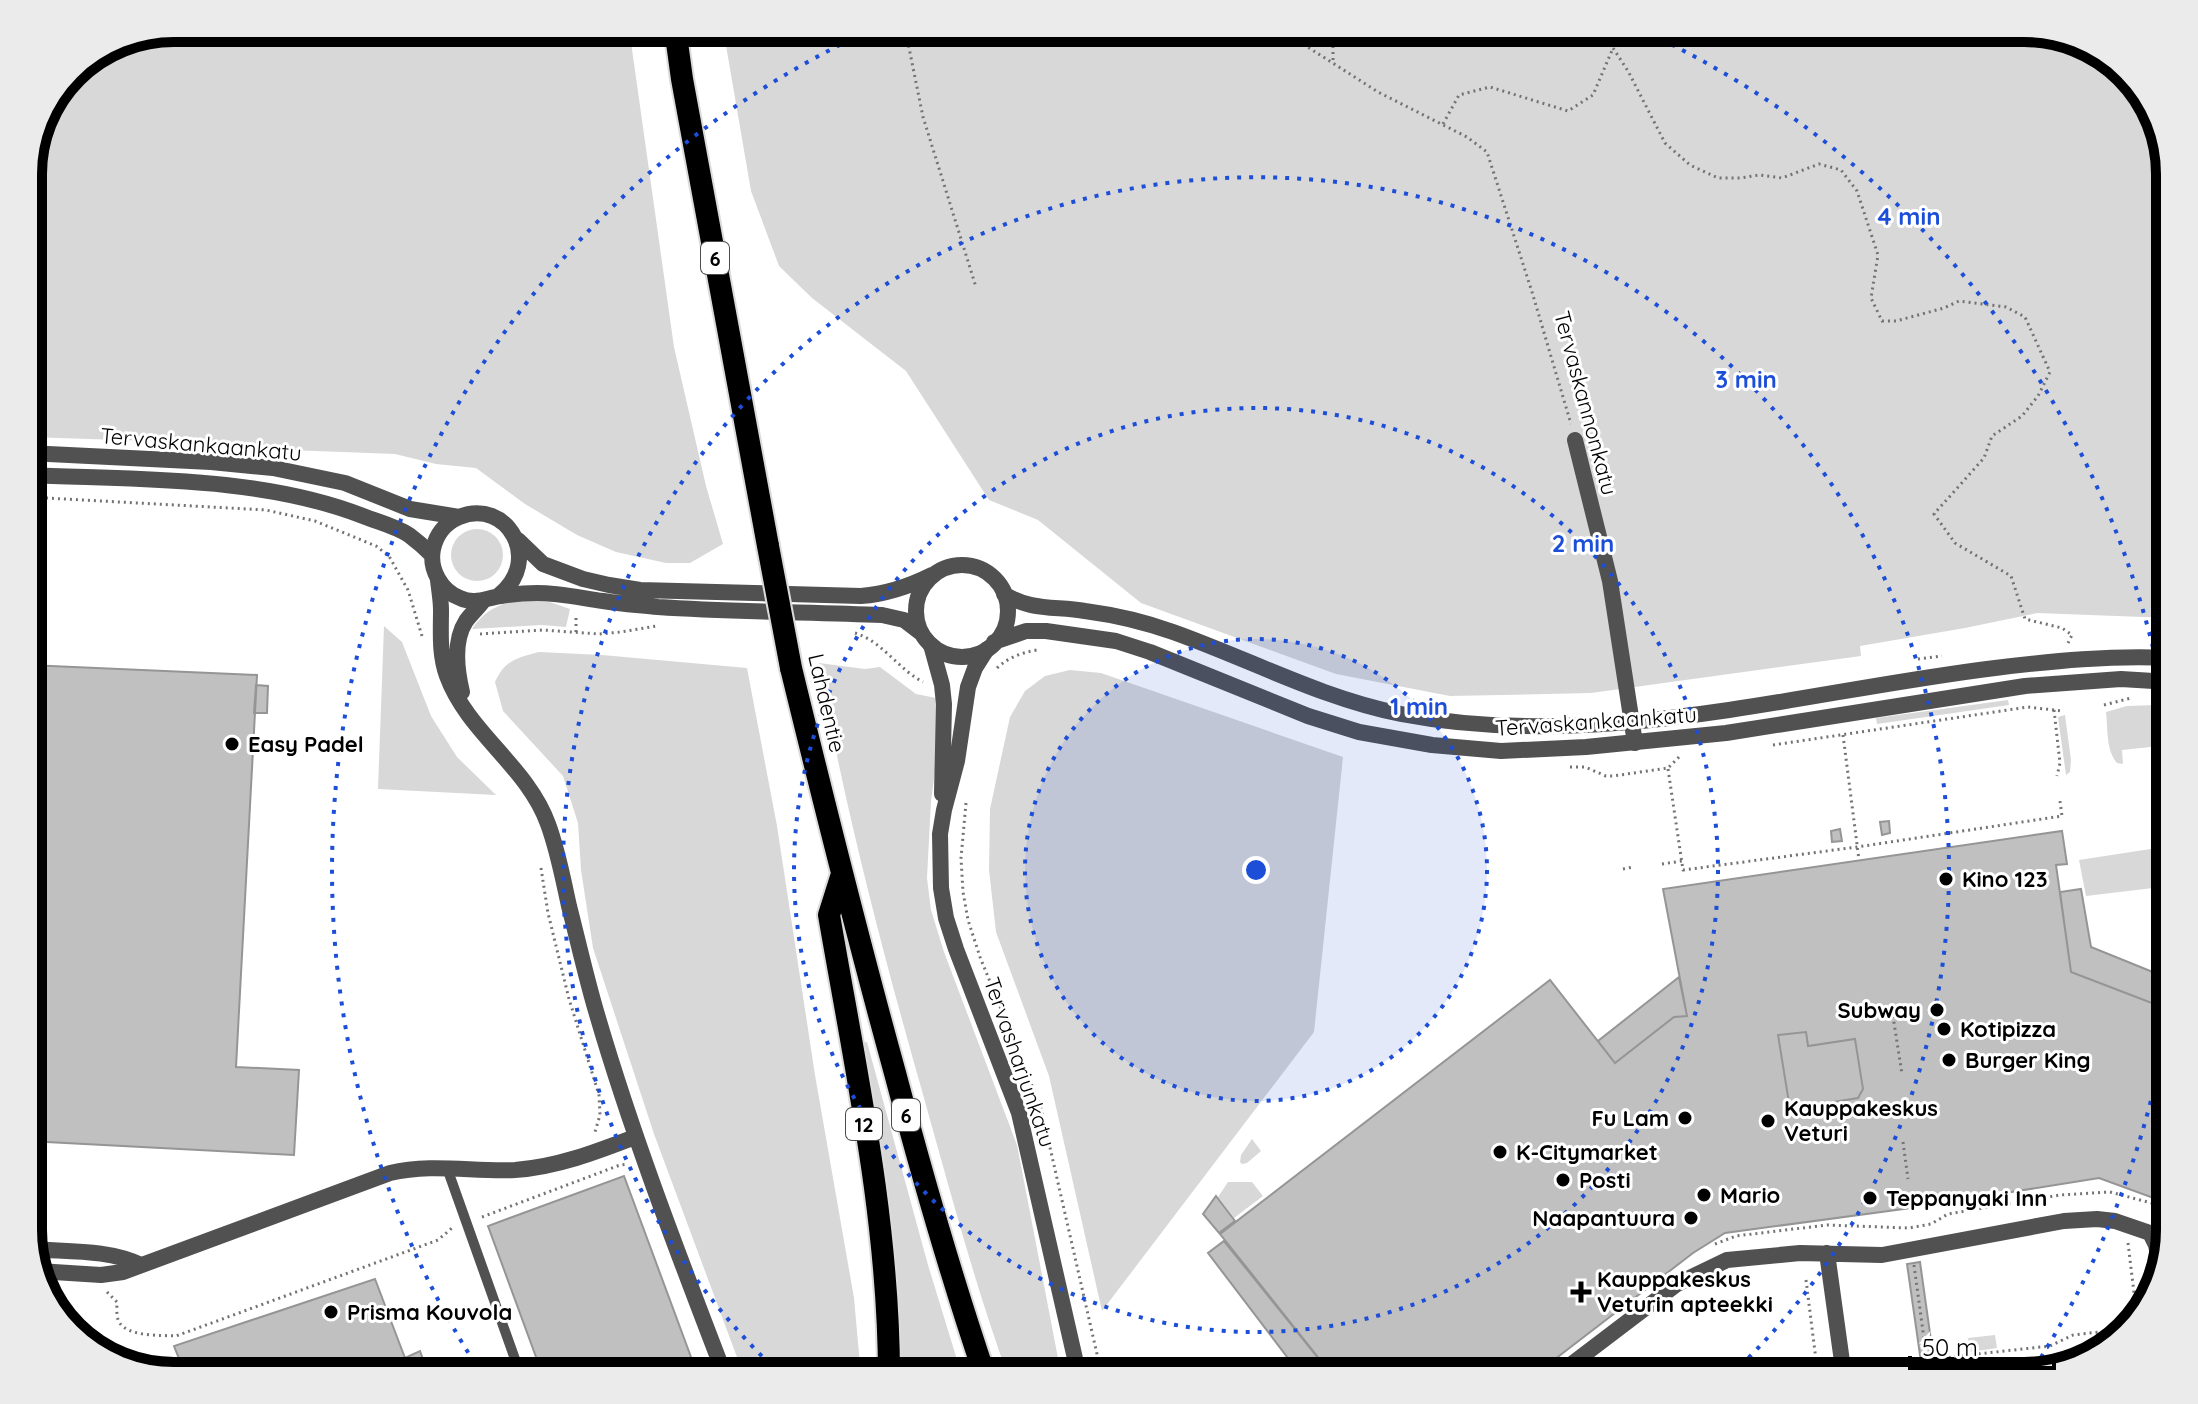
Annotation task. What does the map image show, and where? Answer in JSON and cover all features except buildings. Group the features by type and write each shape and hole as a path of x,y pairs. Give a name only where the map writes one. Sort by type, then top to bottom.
{"highway":[{"name":"Lahdentie","path":"677,42 791,668 841,876 923,1177 980,1362"},
{"name":"12","path":"841,876 829,915 875,1192 889,1326 889,1362"}],"street":[{"name":"Tervaskannonkatu","path":"1575,440 1610,581 1635,743"},
{"name":"Tervaskankaankatu","path":"42,454 273,468 345,483 410,509 459,517"},
{"name":"Tervaskankaankatu","path":"42,476 233,486 314,499 403,532 432,555"},
{"path":"484,514 507,526 515,536 543,564 583,579 640,590 861,596 893,592 946,567 977,567 1001,587 1007,602 1007,618 1002,634 990,645 977,654 962,657 946,654 904,620 882,615 655,606 536,593 470,601 457,598 438,580 432,555 440,532 459,517 484,514"},
{"path":"470,717 461,690 458,650 461,632 467,620 514,580 519,570 519,547 515,536"},
{"path":"926,639 916,618 917,602 922,587 932,575"},
{"path":"438,580 442,655 446,673 454,693 470,717 521,775 543,810 558,856 597,1013 635,1137 720,1362"},
{"name":"Tervaskankaankatu","path":"1004,594 1023,604 1123,617 1173,632 1266,670 1401,714 1489,724 1632,722 1961,672 2061,661 2156,658"},
{"name":"Tervaskankaankatu","path":"990,645 1026,631 1116,641 1308,716 1359,732 1432,745 1501,751 1635,743 1726,733 2025,686 2121,679 2156,681"},
{"name":"Tervasharjunkatu","path":"926,639 942,685 941,783 944,810"},
{"name":"Tervasharjunkatu","path":"990,645 975,668 968,687 957,761 940,834 941,888 946,918 960,960 1019,1113 1076,1362"},
{"path":"49,1272 101,1275 123,1272 390,1173 413,1168 529,1168 563,1162 635,1137"},
{"path":"1574,1362 1677,1284 1727,1260 1800,1253 1882,1255 2064,1221 2097,1219 2150,1233 2155,1242"},
{"path":"44,1250 120,1257 141,1265"},
{"path":"1827,1253 1850,1362"}],"lane":[{"path":"112,479 113,457"},
{"path":"447,1168 516,1362"}],"path":[{"path":"908,42 923,117 976,287"},
{"path":"1300,42 1378,92 1443,124 1459,95 1490,87 1568,111 1593,95 1613,48"},
{"path":"1333,42 1333,63"},
{"path":"1609,42 1628,71 1665,143 1690,165 1718,178 1759,175 1782,178 1819,164 1841,170 1857,191 1878,255 1871,298 1882,321 1896,321 1959,301 2006,307 2025,317 2050,372 2038,396 2022,416 1992,436 1984,458 1934,514 1955,543 2011,576 2025,619 2062,628 2072,635 2061,661"},
{"name":"Tervaskannonkatu","path":"1443,124 1487,152 1575,440"},
{"path":"42,498 266,510 315,521 376,546 389,556 408,590 423,641"},
{"path":"576,614 576,632"},
{"path":"475,634 543,630 621,632 664,625"},
{"path":"850,632 873,642 907,672 925,683"},
{"path":"992,678 998,667 1007,660 1018,654 1045,649"},
{"path":"2104,705 2133,698"},
{"path":"1761,747 2028,707 2062,711"},
{"path":"2054,710 2060,763 2057,776"},
{"path":"1843,735 1859,860"},
{"path":"1684,754 1668,768 1683,870 2062,816 2060,801"},
{"path":"1570,767 1585,767 1606,776 1668,768"},
{"path":"967,794 961,858 968,920 1041,1108 1099,1362"},
{"path":"1662,864 1682,861"},
{"path":"541,864 548,913 569,999 599,1095 601,1107 595,1139"},
{"path":"1623,869 1633,867"},
{"path":"1892,1010 1902,1074"},
{"path":"1903,1142 1908,1179"},
{"path":"475,1219 620,1165 632,1166"},
{"path":"2135,1302 2127,1245 2148,1202"},
{"path":"100,1291 108,1292 117,1302 121,1325 130,1331 176,1336 438,1240 452,1229"},
{"path":"1914,1261 1927,1361"},
{"path":"1806,1280 1816,1362"},
{"path":"1921,1362 2050,1346 2073,1335 2105,1334"}],"shaded area":[{"path":"631,42 674,347 706,486 723,544 690,563 666,563 616,552 577,535 525,504 476,468 436,464 395,454 42,437 42,165 46,140 56,116 69,94 87,75 108,60 132,49 157,43"},
{"path":"725,42 2024,42 2066,49 2097,64 2123,87 2142,116 2153,148 2156,174 2156,617 2037,613 1860,646 1861,656 1591,693 1450,696 1336,674 1141,603 1038,520 989,500 906,371 812,298 779,266 751,191"},
{"path":"477,529 495,537 503,555 495,573 477,581 459,573 451,555 459,537"},
{"path":"519,600 544,600 570,609 566,627 542,625 472,629 492,609"},
{"path":"384,626 402,642 431,716 457,757 496,795 378,789"},
{"path":"539,652 602,655 747,668 777,826 815,1075 854,1298 860,1362 739,1362 654,1134 593,948 581,870 578,823 563,776 503,711 495,682 503,669 524,656"},
{"path":"819,663 865,669 880,667 916,694 936,698 938,750 931,801 927,878 931,910 1017,1145 1059,1362 1003,1362 953,1203 909,1044 841,773"},
{"path":"1070,670 1101,673 1343,757 1314,1032 1102,1311 1049,1076 996,932 989,870 990,809 1010,717 1025,691 1045,676"},
{"path":"2008,700 2009,705 1877,724 1876,718"},
{"path":"2156,705 2156,746 2122,750 2123,764 2113,758 2109,746 2106,712 2127,706"},
{"path":"2065,715 2071,760 2070,772 2066,775 2058,717"},
{"path":"2156,848 2156,888 2086,896 2079,860"},
{"path":"867,1042 958,1362 900,1362 878,1138 862,1043"},
{"path":"1252,1139 1261,1151 1242,1164 1241,1155"},
{"path":"1228,1182 1252,1182 1263,1196 1234,1218 1218,1197"},
{"path":"1995,1335 1997,1348 1970,1352 1968,1338"}],"place":[{"name":"Easy Padel","path":"232,744"},
{"name":"Kino 123","path":"1946,879"},
{"name":"Subway","path":"1937,1010"},
{"name":"Kotipizza","path":"1944,1029"},
{"name":"Burger King","path":"1949,1060"},
{"name":"Fu Lam","path":"1685,1118"},
{"name":"Kauppakeskus Veturi","path":"1768,1121"},
{"name":"K-Citymarket","path":"1500,1152"},
{"name":"Posti","path":"1563,1180"},
{"name":"Mario","path":"1704,1195"},
{"name":"Teppanyaki Inn","path":"1870,1198"},
{"name":"Naapantuura","path":"1691,1218"},
{"name":"Kauppakeskus Veturin apteekki","path":"1581,1292"},
{"name":"Prisma Kouvola","path":"331,1312"}]}
